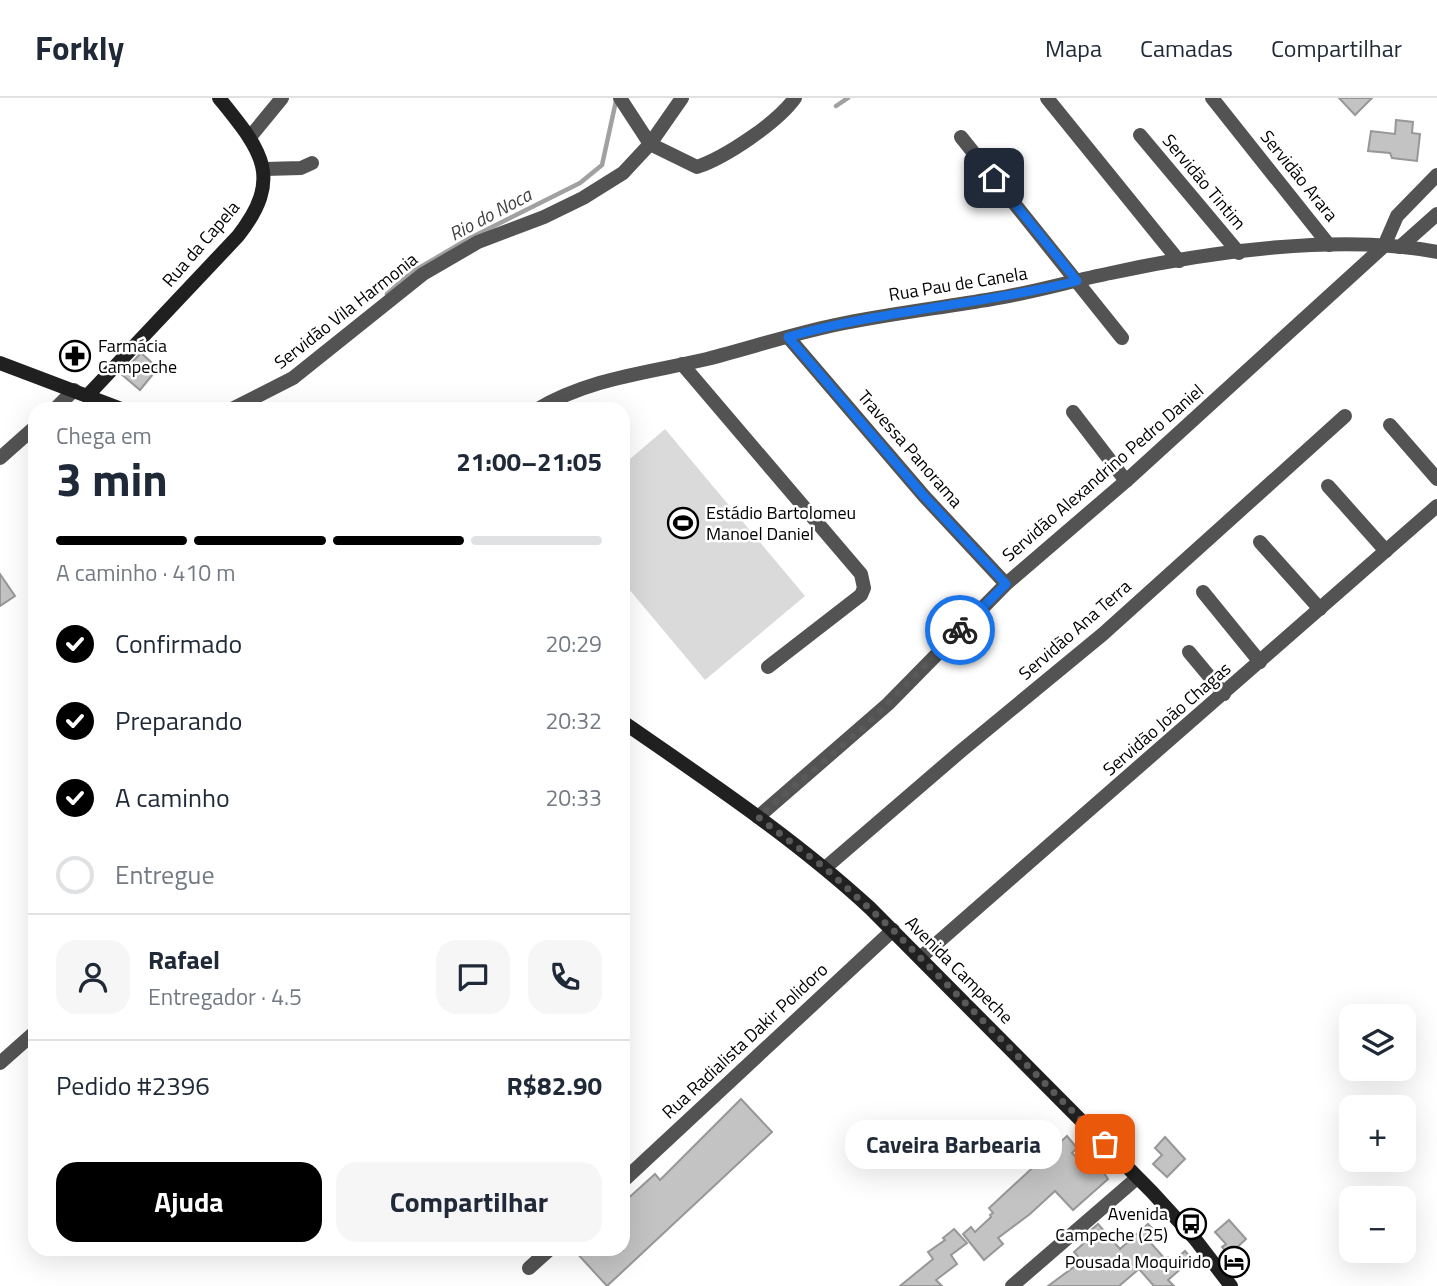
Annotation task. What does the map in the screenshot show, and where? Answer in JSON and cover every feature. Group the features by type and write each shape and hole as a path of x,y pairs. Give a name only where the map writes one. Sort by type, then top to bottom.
{"main road":[{"path":"219,98 250,137 265,169"},
{"name":"Rua da Capela","path":"81,393 244,229 262,196 265,169"},
{"path":"0,363 104,402"},
{"name":"Avenida Campeche","path":"630,728 758,817 825,868 893,930 1138,1178 1195,1239 1231,1286"}],"street":[{"path":"250,137 282,98"},
{"path":"620,98 650,144 697,167 763,130 779,118 795,98"},
{"name":"Servidão Vila Harmonia","path":"246,402 293,378 423,274 478,242 544,217 600,189 623,173 650,144 682,98"},
{"path":"1047,98 1179,261"},
{"name":"Servidão Arara","path":"1212,98 1329,245"},
{"name":"Servidão Tintim","path":"1140,135 1239,253"},
{"path":"961,137 1122,338"},
{"path":"265,169 302,168 312,163"},
{"path":"1384,246 1397,216 1437,175"},
{"path":"1400,247 1437,214"},
{"name":"Rua Pau de Canela","path":"552,402 585,386 863,319 989,300 1179,261 1329,245 1400,247 1437,252"},
{"name":"Servidão Alexandrino Pedro Daniel","path":"758,817 888,704 1006,584 1126,481 1384,246"},
{"name":"Travessa Panorama","path":"788,337 930,503 1006,584"},
{"path":"682,364 861,574 864,581 861,595 768,667"},
{"name":"Rua da Capela","path":"67,402 81,393"},
{"path":"1073,412 1126,481"},
{"name":"Servidão Ana Terra","path":"825,868 1102,634 1345,416"},
{"path":"1390,425 1437,479"},
{"path":"0,458 28,434"},
{"path":"1328,486 1386,551"},
{"name":"Servidão João Chagas","path":"920,958 1437,506"},
{"path":"1260,542 1320,609"},
{"path":"1203,592 1260,662"},
{"path":"1189,652 1224,694"},
{"name":"Rua Radialista Dakir Polidoro","path":"630,1174 893,930"},
{"path":"0,1063 28,1038"},
{"path":"1012,1286 1138,1178"},
{"path":"529,1268 542,1256"}],"shaded area":[{"name":"Estádio Bartolomeu Manoel Daniel","path":"665,429 805,596 705,680 630,590 630,459"}],"building":[{"path":"1339,98 1372,98 1355,115"},
{"path":"1396,120 1413,122 1412,133 1420,134 1417,161 1392,158 1390,153 1368,151 1371,131 1395,134"},
{"path":"141,353 158,368 140,390 121,374"},
{"path":"0,574 15,596 0,606"},
{"path":"741,1099 772,1132 607,1286 580,1256 630,1256 630,1197 655,1174 660,1180"},
{"path":"1067,1136 1077,1148 1072,1153 1089,1170 1102,1170 1108,1179 1073,1210 1055,1191 998,1238 1003,1244 984,1260 963,1234 971,1227 975,1232 991,1217 993,1213 989,1208"},
{"path":"1165,1137 1185,1159 1167,1177 1153,1164 1162,1155 1155,1148"},
{"path":"1229,1220 1246,1239 1229,1255 1222,1247 1226,1244 1215,1232"},
{"path":"1098,1224 1120,1249 1148,1224 1157,1233 1149,1241 1165,1259 1168,1257 1172,1262 1185,1251 1192,1259 1168,1280 1174,1286 1154,1286 1139,1269 1119,1286 1048,1286 1082,1261 1074,1252 1084,1243 1081,1239"},
{"path":"954,1229 967,1243 951,1255 957,1264 936,1280 942,1286 900,1286 933,1259 928,1252 945,1240 943,1238"}],"waterway":[{"path":"836,106 848,98"},
{"name":"Rio do Noca","path":"387,294 412,272 470,238 580,183 602,165 616,101"}],"way so far":[{"path":"960,630 864,727 758,817 825,868 893,930 1105,1144"}],"place":[{"name":"Farmácia Campeche","path":"75,356"},
{"name":"Estádio Bartolomeu Manoel Daniel","path":"683,523"},
{"name":"Caveira Barbearia","path":"1105,1144"},
{"name":"Avenida Campeche (25)","path":"1191,1224"},
{"name":"Pousada Moquirido","path":"1234,1262"}],"route":[{"path":"960,630 1006,584 924,496 788,337 863,319 989,300 1077,281 994,178"}]}
